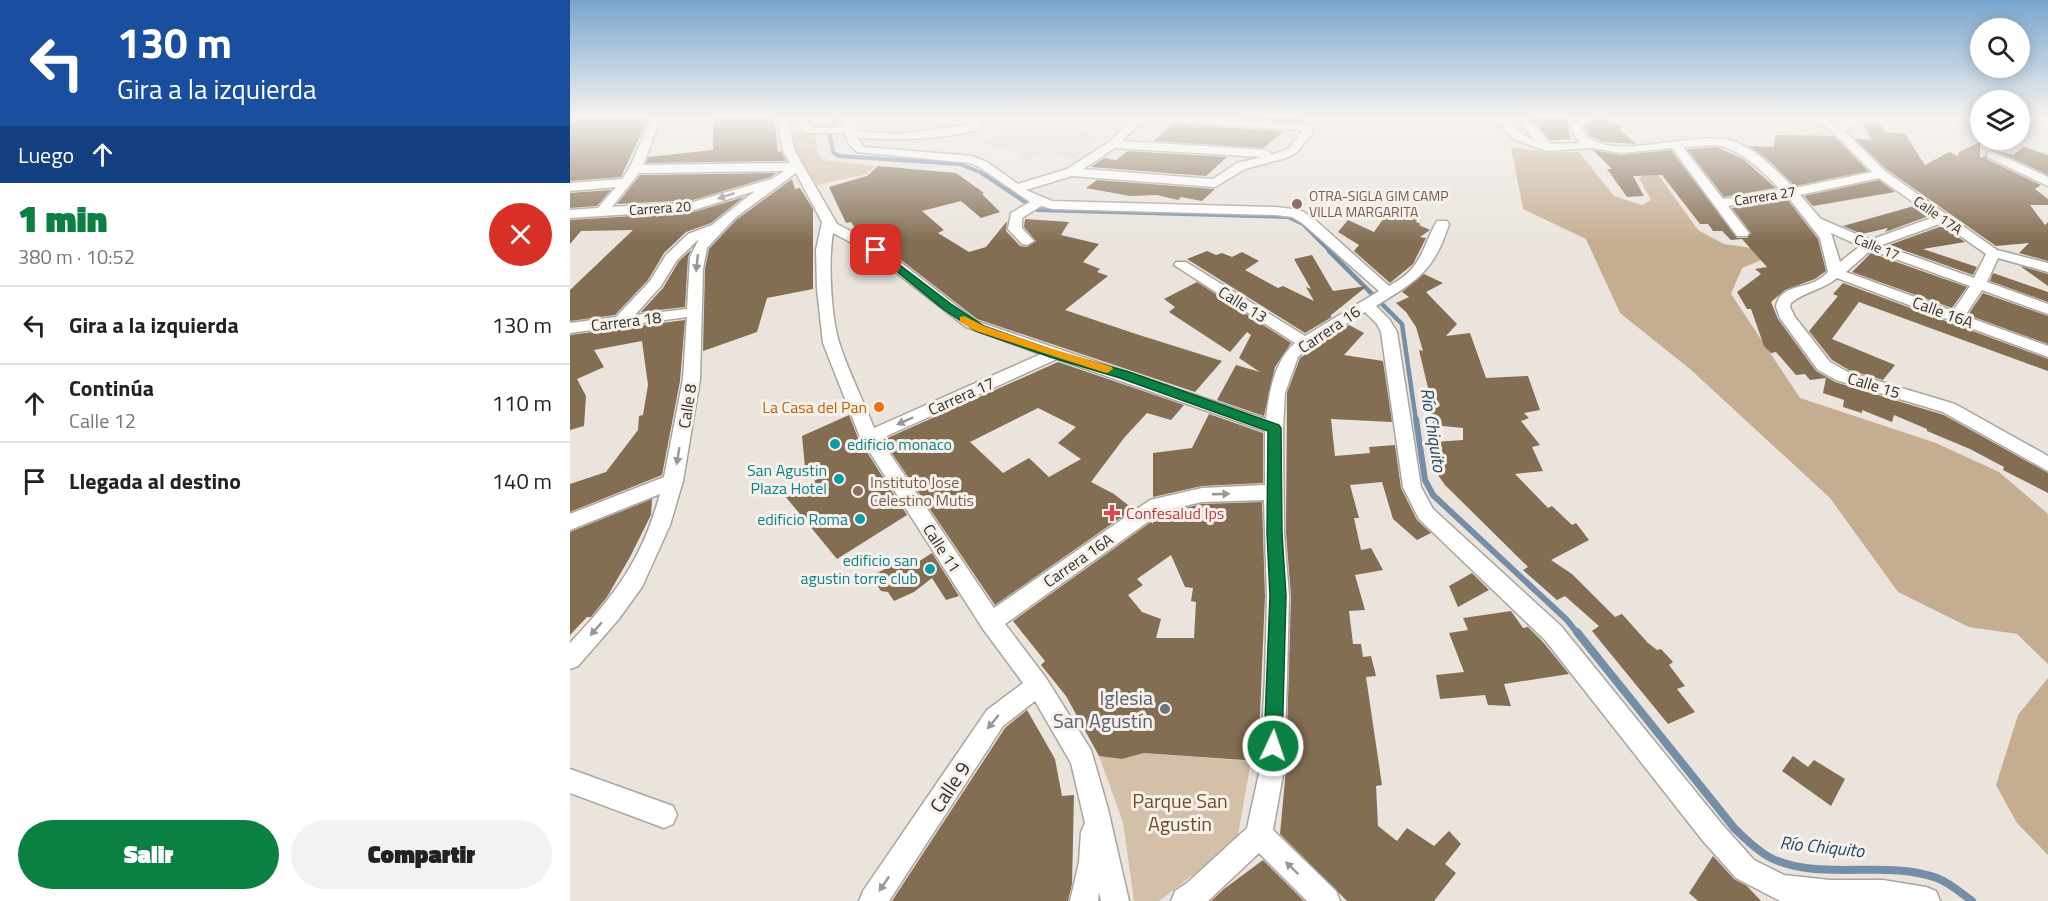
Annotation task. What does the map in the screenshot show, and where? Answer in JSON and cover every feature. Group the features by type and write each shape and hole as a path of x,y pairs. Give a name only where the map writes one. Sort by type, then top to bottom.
{"street":[{"path":"602,212 636,169 640,159"},
{"path":"793,159 828,222 853,240 876,250 970,324 1054,354 1125,375 1274,428"},
{"path":"961,159 983,164 1035,204"},
{"path":"1016,189 1071,172 1090,159"},
{"path":"1071,172 1215,183 1241,166 1270,159"},
{"path":"1686,159 1742,233"},
{"name":"Calle 17","path":"1750,159 1790,193 1816,221 1869,245 2048,309"},
{"name":"Calle 17A","path":"1866,159 1881,174 1993,253 2019,258 2048,268"},
{"path":"2000,159 2048,182"},
{"path":"636,169 797,167"},
{"name":"Calle 8","path":"570,659 624,597 651,551 666,514 674,481 694,356 694,312 699,251 715,227 797,167"},
{"name":"Carrera 27","path":"1719,203 1743,202 1758,196 1790,193 1881,174"},
{"name":"Carrera 20","path":"570,214 694,206 782,178"},
{"path":"570,187 625,182"},
{"path":"1027,242 1015,229 1016,216 1035,204 1276,211 1295,213 1307,220 1376,298 1389,332 1412,487 1426,514 1553,633 1705,823 1745,869 1782,888 1830,894 1883,894 1926,901"},
{"path":"1816,221 1827,237 1836,273 1869,245 1942,219"},
{"name":"Calle 11","path":"828,222 823,250 824,289 831,343 869,437 991,622 1038,685 1082,759 1115,901"},
{"name":"Carrera 16","path":"1259,835 1272,769 1275,700 1278,596 1274,533 1274,428 1277,393 1291,355 1305,343 1376,298 1405,285 1435,249 1442,224"},
{"path":"620,322 656,283 671,258 693,237 715,227"},
{"path":"1957,316 1978,285 1993,253"},
{"name":"Calle 13","path":"1181,265 1305,343"},
{"name":"Calle 16A","path":"1836,273 1957,316 2048,352"},
{"name":"Calle 15","path":"1836,273 1822,284 1795,292 1784,301 1783,307 1788,318 1824,366 1842,376 1948,408 2044,459"},
{"name":"Carrera 18","path":"570,328 683,313"},
{"name":"Carrera 17","path":"869,437 1054,354"},
{"path":"570,522 674,481"},
{"name":"Carrera 16A","path":"991,622 1157,505 1202,495 1275,492"},
{"name":"Calle 9","path":"873,901 995,718 1038,685"},
{"path":"570,781 664,814"},
{"path":"1084,901 1092,862 1095,809"},
{"path":"1185,901 1197,893 1259,835 1326,901"}],"green space":[{"path":"800,159 822,159 875,166 867,174 817,185"},
{"name":"Parque San Agustin","path":"1144,753 1251,761 1237,841 1159,901 1134,901 1123,822 1099,756 1122,759"}],"shaded area":[{"path":"1513,159 1585,159 1614,196 1642,205 1651,200 1639,178 1654,169 1698,230 1724,244 1758,249 1766,258 1742,268 1731,294 1800,398 1936,443 1999,472 2048,514 2048,664 2017,634 1969,627 1898,592 1830,498 1690,369 1620,313 1586,239 1523,209"},
{"path":"2048,678 2048,855 2017,823 1996,785 2018,715"}],"building":[{"path":"570,159 629,159 621,177 570,181"},
{"path":"647,159 785,159 786,161 646,163"},
{"path":"1102,159 1225,159 1206,176 1091,167"},
{"path":"1602,159 1678,159 1737,238 1747,238 1751,233 1732,208 1787,199 1818,239 1826,271 1815,279 1785,290 1771,302 1778,319 1816,371 1835,382 1944,415 2048,473 2048,493 2003,470 2004,467 1970,449 1894,415 1892,422 1862,410 1862,413 1843,407 1844,400 1823,393 1826,378 1810,380 1805,374 1796,375 1776,352 1771,353 1764,346 1751,309 1747,309 1737,292 1761,274 1755,269 1767,267 1742,239 1731,240 1722,231 1713,231 1708,224 1700,224 1662,175 1633,176 1644,196 1627,197 1607,169 1612,169"},
{"path":"1695,159 1743,159 1776,188 1724,197"},
{"path":"1856,159 1868,171 1795,186 1768,160"},
{"path":"1876,159 1921,159 1925,165 1936,159 1986,159 2041,185 2035,189 2048,199 2048,205 2030,205 2045,225 2048,222 2048,261 2019,253 2029,243 1996,246 1886,169"},
{"path":"2013,159 2048,159 2048,175"},
{"path":"878,166 956,173 984,193 982,194 1000,212 981,218 961,201 922,211 944,230 938,233 969,252 986,247 1007,221 1006,231 1020,246 1027,247 1036,241 1024,227 1025,219 1069,222 1061,235 1099,244 1083,262 1100,269 1097,272 1108,276 1065,310 1222,361 1195,392 977,319 882,245 858,232 851,222 846,223 829,187 867,176"},
{"path":"776,173 771,177 693,200 617,204 640,175"},
{"path":"792,179 795,189 800,188 813,209 813,289 767,298 757,332 703,351 705,269 709,249 736,220"},
{"path":"1097,180 1215,189 1202,201 1181,197 1178,200 1157,195 1130,196 1086,188"},
{"path":"1879,180 1895,192 1813,206 1804,196"},
{"path":"611,190 597,206 570,208 570,193"},
{"path":"744,197 711,223 686,232 664,253 648,280 615,315 570,321 570,290 633,230 581,231 570,244 570,220 694,212"},
{"path":"1914,206 1929,216 1885,232 1888,228 1862,234 1843,226"},
{"path":"1388,212 1417,219 1416,222 1421,224 1419,225 1430,230 1420,237 1426,238 1413,264 1390,283 1354,251 1359,245 1338,232 1348,220 1374,232"},
{"path":"1942,226 1965,242 1923,249 1977,267 1973,275 1889,245"},
{"path":"691,250 688,257 685,307 641,312 663,288 679,261"},
{"path":"1207,251 1232,257 1242,252 1259,261 1245,270 1278,288 1283,286 1314,301 1306,287 1311,289 1294,259 1312,255 1333,291 1367,286 1330,316 1332,317 1305,333 1187,259"},
{"path":"1871,253 1967,287 1952,308 1852,272"},
{"path":"2020,266 2048,274 2048,286"},
{"path":"1993,273 2048,292 2048,302 1990,281"},
{"path":"1424,274 1443,283 1426,292 1457,324 1446,336 1470,333 1486,378 1528,376 1540,410 1524,413 1529,418 1521,421 1540,445 1532,447 1543,471 1515,474 1548,508 1552,506 1572,525 1576,523 1589,540 1551,560 1572,574 1615,617 1622,614 1648,643 1657,650 1661,649 1673,662 1669,665 1685,686 1677,689 1695,712 1668,724 1592,631 1599,626 1565,596 1557,600 1523,570 1528,567 1445,485 1438,475 1441,474 1435,442 1463,440 1463,428 1433,425 1431,409 1433,409 1419,350 1423,351 1416,327 1406,312 1396,303 1409,297 1402,292"},
{"path":"1197,282 1291,343 1275,367 1264,416 1217,400 1236,365 1260,372 1239,358 1251,335 1247,332 1230,352 1169,312 1175,307 1164,299"},
{"path":"1843,283 2048,359 2048,371 1859,302 1832,339 1895,365 1883,380 1849,370 1832,360 1809,331 1838,296 1833,294"},
{"path":"1983,293 2048,316 2048,344 1968,315"},
{"path":"685,320 680,381 662,475 570,512 570,484 606,472 638,430 639,416 643,415 648,385 642,341 594,350 604,367 577,379 586,396 584,426 570,430 570,335"},
{"path":"1349,325 1364,333 1344,355 1383,361 1392,422 1331,419 1335,456 1370,453 1369,447 1395,445 1401,488 1417,520 1431,533 1417,540 1393,519 1382,482 1350,485 1359,518 1354,518 1361,550 1371,548 1383,570 1355,575 1365,610 1349,611 1353,644 1361,644 1363,657 1371,656 1376,676 1366,677 1382,785 1376,786 1378,826 1397,841 1407,828 1434,846 1449,831 1461,844 1445,864 1456,873 1434,901 1347,901 1280,834 1286,769 1291,596 1286,533 1287,393 1300,358"},
{"path":"1058,362 1184,405 1171,420 1147,413 1124,438 1091,482 1114,494 1133,509 995,605 883,440","holes":["1038,408 1076,427 1058,443 1081,459 1049,477 1029,458 1003,473 970,442"]},
{"path":"1209,414 1263,433 1263,483 1202,486 1153,497 1153,453 1192,448"},
{"path":"849,415 858,438 907,515 837,559 785,496 803,496 800,488 824,476 805,467 802,436"},
{"path":"652,499 651,515 607,597 591,617 587,617 570,635 570,532"},
{"path":"1262,502 1265,596 1258,761 1144,753 1122,759 1099,756 1066,696 1041,665 1045,661 1013,621 1151,522 1153,524 1153,521 1164,513 1202,504","holes":["1171,555 1185,587 1193,588 1191,601 1196,602 1194,638 1156,638 1161,619 1142,612 1128,595 1143,585 1137,579"]},
{"name":"edificio san agustin torre club","path":"932,553 959,596 946,600 932,578 914,592 894,601 888,592 881,591 871,576 911,556 918,562"},
{"path":"1472,573 1489,590 1458,607 1449,586"},
{"path":"1511,611 1523,628 1528,627 1543,642 1569,674 1504,684 1511,706 1488,705 1485,695 1440,699 1436,675 1464,672 1449,633 1468,630 1463,618"},
{"path":"1027,710 1055,759 1062,796 1074,795 1072,884 1068,901 892,901 1005,728"},
{"path":"1793,756 1808,767 1814,760 1845,779 1831,806 1782,771"},
{"path":"1713,856 1734,879 1747,886 1761,901 1698,901 1689,893"},
{"path":"1263,860 1304,901 1211,901 1224,889"}],"waterway":[{"name":"Río Chiquito","path":"885,159 959,164 980,172 1037,210 1288,217 1303,224 1331,252"},
{"name":"Río Chiquito","path":"1329,251 1402,324 1416,421"},
{"name":"Río Chiquito","path":"1416,419 1425,480 1433,495 1567,620 1578,634"},
{"name":"Río Chiquito","path":"1577,632 1735,829 1761,852 1790,865 1810,869 1896,870 1917,873 1942,880 1972,901"}],"slow traffic":[{"path":"964,319 970,324 1036,348 1107,369"}],"place":[{"name":"OTRA-SIGLA GIM CAMP VILLA MARGARITA","path":"1297,204"},
{"name":"La Casa del Pan","path":"879,407"},
{"name":"edificio monaco","path":"835,444"},
{"name":"San Agustin Plaza Hotel","path":"839,479"},
{"name":"Instituto Jose Celestino Mutis","path":"858,491"},
{"name":"Confesalud Ips","path":"1112,513"},
{"name":"edificio Roma","path":"860,519"},
{"name":"edificio san agustin torre club","path":"930,569"},
{"name":"Iglesia San Agustín","path":"1165,709"}],"route":[{"path":"876,250 970,324 1054,354 1125,375 1274,428 1274,533 1278,596 1273,746"}]}
